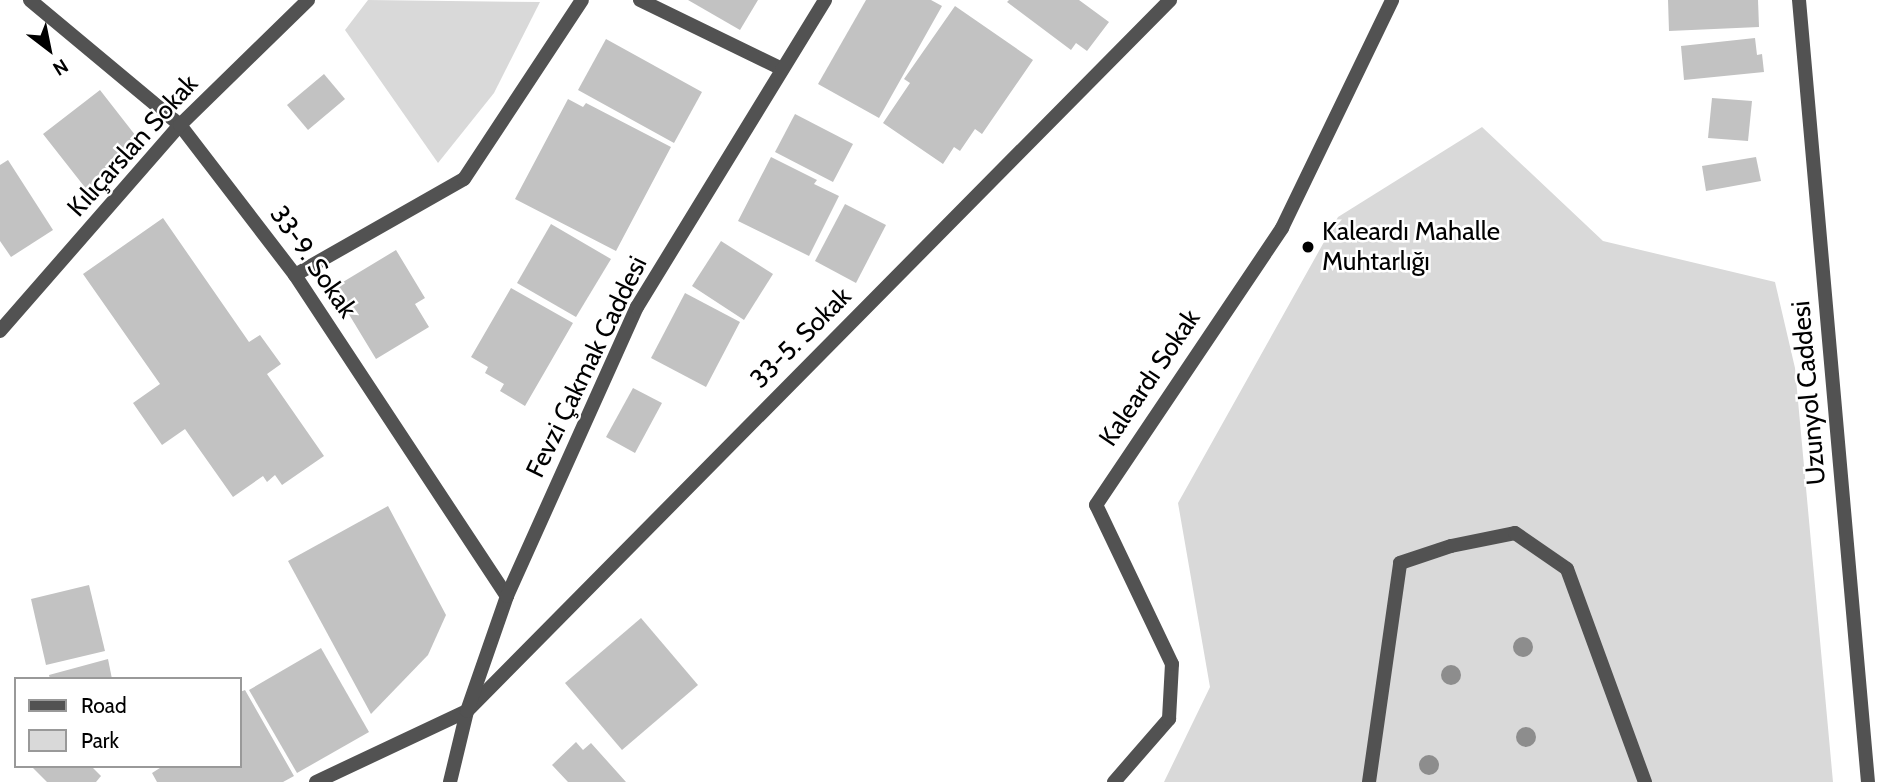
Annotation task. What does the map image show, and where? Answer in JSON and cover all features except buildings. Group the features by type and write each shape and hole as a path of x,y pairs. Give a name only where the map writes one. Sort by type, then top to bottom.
{"street":[{"name":"33-9. Sokak","path":"30,0 180,125 295,275 507,596"},
{"name":"Kılıçarslan Sokak","path":"0,331 180,125 308,0"},
{"path":"295,275 464,179 582,0"},
{"path":"640,0 782,69"},
{"name":"Fevzi Çakmak Caddesi","path":"450,782 467,710 507,596 637,307 825,0"},
{"name":"33-5. Sokak","path":"467,710 1170,0"},
{"name":"Kaleardı Sokak","path":"1114,782 1169,719 1172,664 1096,505 1282,228 1392,0"},
{"name":"Uzunyol Caddesi","path":"1800,0 1868,782"},
{"path":"1369,782 1400,563 1451,546 1515,533 1567,569 1645,782"},
{"path":"316,782 467,710"}],"green space":[{"path":"368,0 540,2 494,93 438,163 345,30"},
{"path":"1482,127 1603,241 1775,282 1795,368 1833,782 1164,782 1210,687 1178,503 1338,217"}],"place":[{"name":"Kaleardı Mahalle Muhtarlığı","path":"1308,247"}]}
